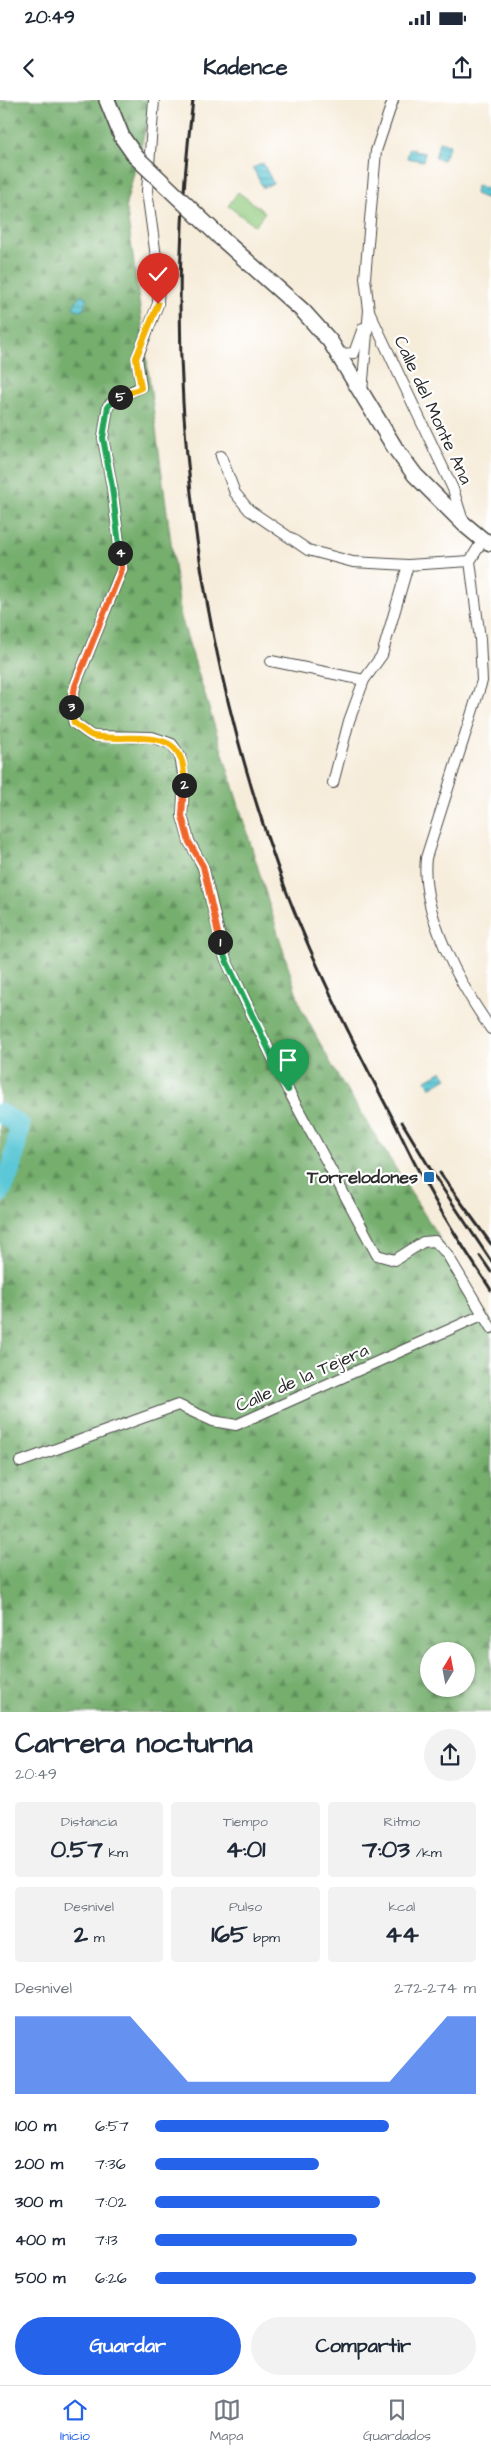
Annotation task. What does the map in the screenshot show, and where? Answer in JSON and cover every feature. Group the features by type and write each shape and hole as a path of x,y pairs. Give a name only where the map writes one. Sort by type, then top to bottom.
{"main road":[{"path":"107,100 122,137 136,158 303,312 340,354 395,448 415,475 464,525 487,541"}],"street":[{"path":"154,100 147,191 159,279 158,304 136,358 141,388 115,399 108,406 103,438 112,487 122,569 75,686 71,706 74,723 92,736 152,737 172,744 180,756 184,780 182,816 189,842 203,866 225,958 288,1090 377,1255 395,1260 422,1242 435,1241 447,1254 491,1328"},
{"name":"Calle del Monte Ana","path":"362,392 369,310 365,278 376,151 393,100"},
{"name":"Calle del Monte Ana","path":"340,354 354,353 369,310"},
{"name":"Calle del Monte Ana","path":"369,310 453,489 464,525"},
{"path":"221,456 235,493 249,510 308,550 353,562 408,564 470,561 487,541"},
{"path":"470,561 480,639 482,681 426,858 424,876 426,895 436,925 474,1006 491,1029"},
{"path":"333,783 349,721 364,680 382,655 408,564"},
{"path":"271,661 364,680"},
{"name":"Calle de la Tejera","path":"20,1462 178,1405 213,1422 236,1425 482,1315"}],"green space":[{"path":"0,100 153,100 126,204 181,617 301,1008 335,1071 491,1321 491,1712 0,1712"},
{"path":"238,192 265,212 255,226 228,206"}],"water":[{"path":"439,142 450,145 443,160 435,158"},
{"path":"409,148 425,153 423,161 407,158"},
{"path":"263,163 273,183 263,188 253,168"},
{"path":"476,186 491,189 490,200 475,194"},
{"path":"81,294 87,298 83,310 79,311 73,307"},
{"path":"442,1071 447,1078 430,1088 426,1080"}],"waterway":[{"path":"0,1113 20,1125 12,1167 0,1193"}],"railway":[{"path":"193,100 183,200 180,301 183,402 192,502 207,602 228,700 255,798 287,893 310,949 349,1033 418,1170 450,1227 491,1290"},
{"path":"402,1122 437,1180 491,1261"},
{"path":"440,1173 491,1244"},
{"path":"480,1256 491,1272"}],"place":[{"name":"Torrelodones","path":"429,1177"}],"route":[{"path":"158,304 136,358 141,388 115,399 108,406 103,438 112,487 122,569 75,686 71,706 74,723 92,736 152,737 172,744 180,756 184,780 182,816 189,842 203,866 225,958 288,1090"}]}
